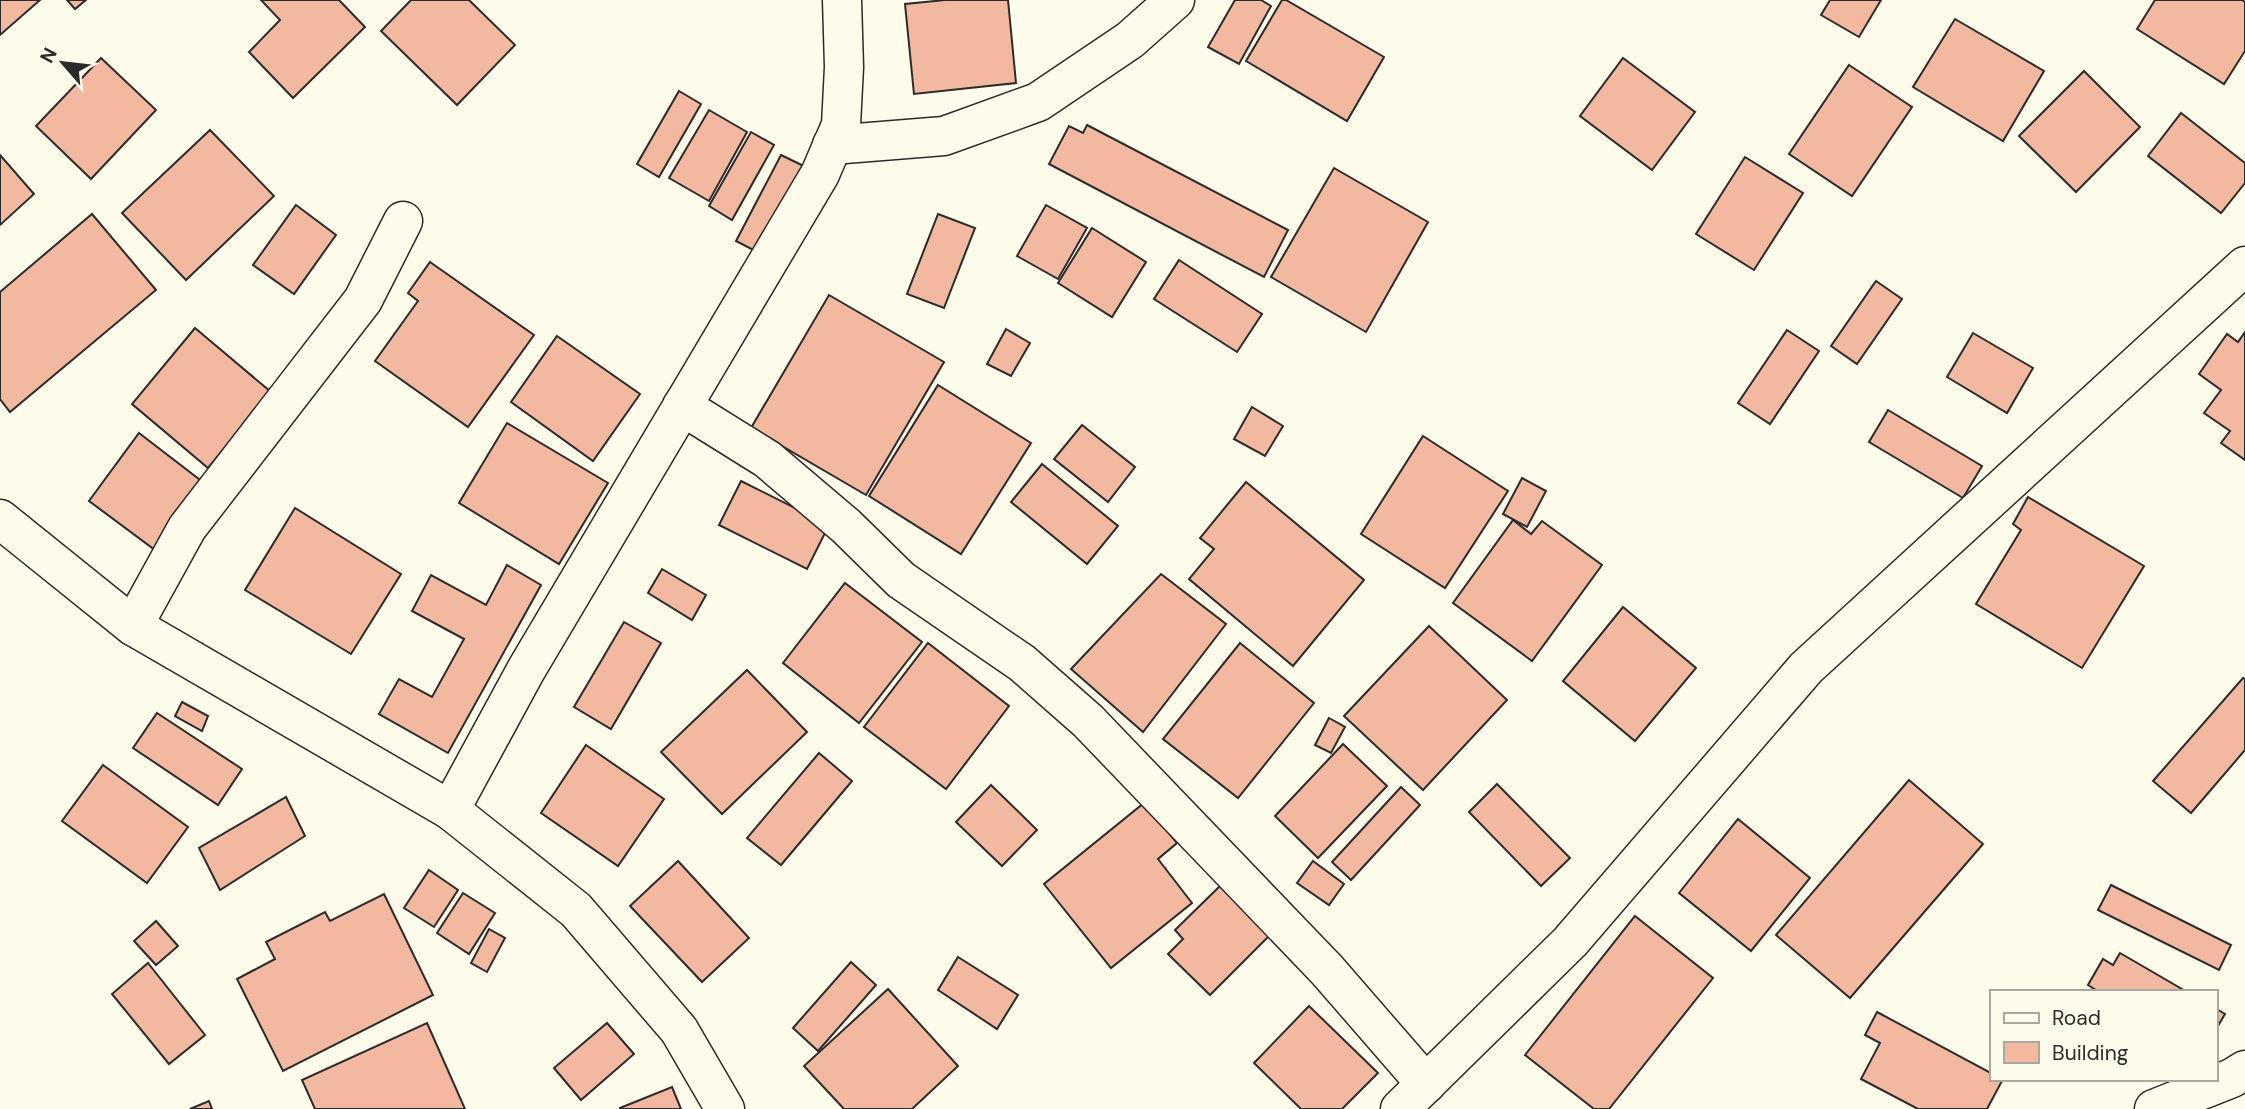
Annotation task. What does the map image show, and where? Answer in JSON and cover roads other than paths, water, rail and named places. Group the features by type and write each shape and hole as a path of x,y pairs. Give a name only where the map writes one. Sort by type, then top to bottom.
{"street":[{"path":"450,810 526,670 820,174 841,125 844,67 842,0"},
{"path":"832,145 944,136 1038,102 1130,40 1175,0"},
{"path":"133,626 187,528 363,300 403,221"},
{"path":"682,406 767,459 846,526 901,580 1022,663 1087,722 1327,970 1413,1096 1570,942 1806,667 2245,266"},
{"path":"0,519 133,626 450,810 576,910 679,1030 725,1109"},
{"path":"2154,1109 2232,1078 2245,1070"}]}
